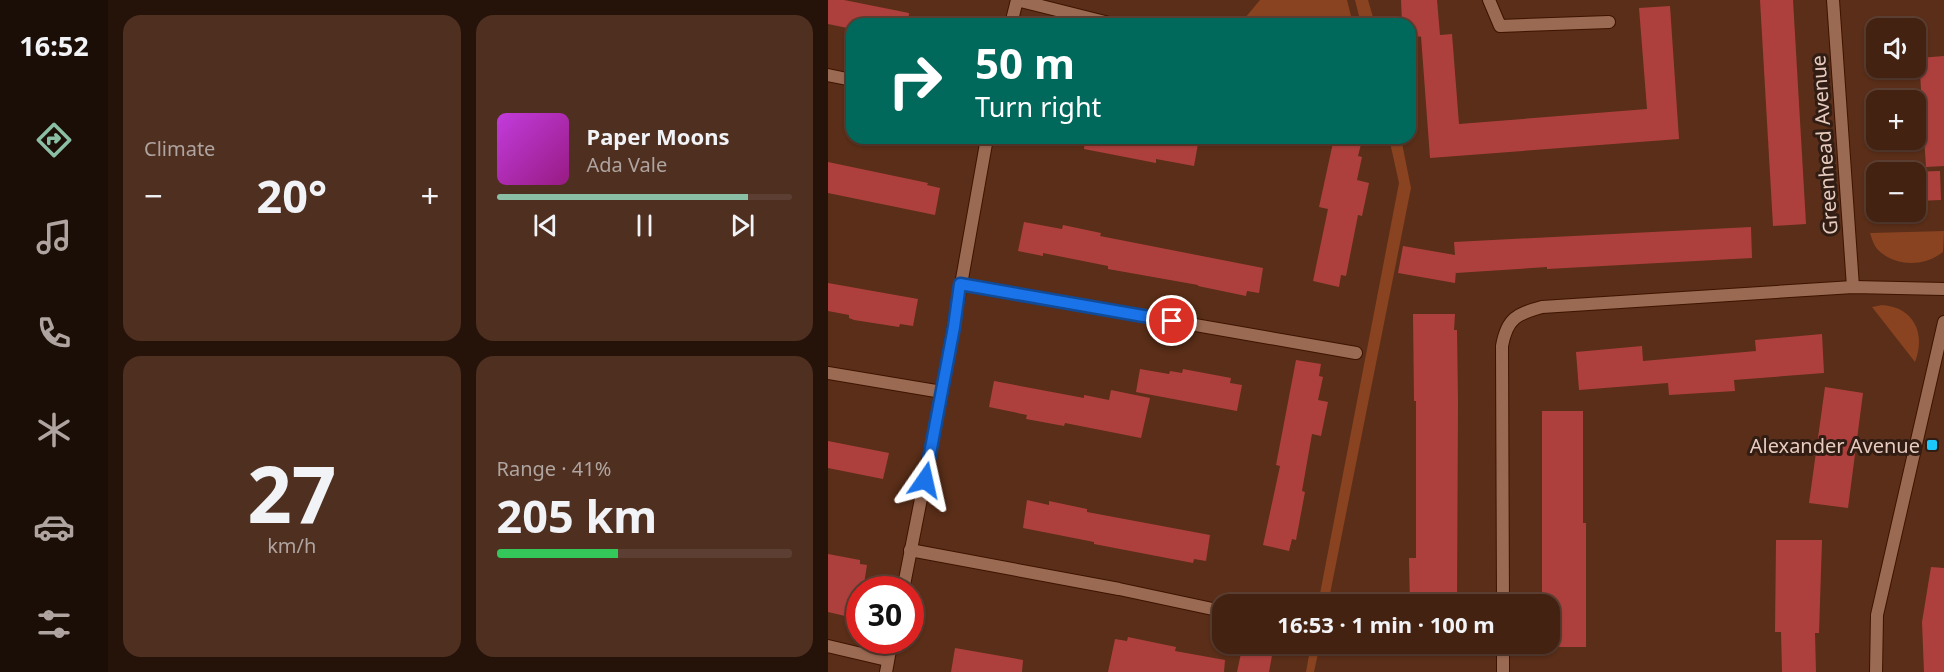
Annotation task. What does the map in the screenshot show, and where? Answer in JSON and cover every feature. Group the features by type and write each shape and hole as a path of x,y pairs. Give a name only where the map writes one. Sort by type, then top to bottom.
{"street":[{"path":"1012,18 1017,0 1089,18"},
{"path":"1489,0 1500,26 1609,22"},
{"name":"Greenhead Avenue","path":"1833,0 1853,287"},
{"path":"828,75 846,79"},
{"path":"905,576 942,392 986,144"},
{"path":"960,284 1356,353"},
{"path":"1503,594 1502,345 1505,329 1527,310 1542,307 1853,287 1944,290"},
{"path":"1876,672 1877,615 1944,322"},
{"path":"828,373 942,392"},
{"path":"910,550 1212,609"},
{"path":"828,645 887,666"},
{"path":"1503,654 1503,672"}],"shaded area":[{"path":"1260,0 1347,0 1352,18 1245,18"},
{"path":"1355,0 1368,0 1373,18 1360,18"},
{"path":"1390,144 1402,144 1411,188 1330,594 1320,594 1399,183"},
{"path":"1944,231 1943,252 1927,260 1910,263 1885,256 1873,242 1870,233"},
{"path":"1882,305 1902,311 1915,324 1919,342 1915,362 1872,307"},
{"path":"1309,654 1318,654 1314,672 1306,672"}],"building":[{"path":"828,0 844,0 909,13 909,18 846,18 846,28 828,24"},
{"path":"1401,0 1437,0 1440,35 1452,34 1459,124 1647,109 1639,8 1670,6 1679,139 1430,158 1421,36 1416,36 1416,18 1402,18"},
{"path":"1760,0 1793,0 1806,224 1773,226"},
{"path":"1944,56 1944,166 1926,167 1926,90 1921,90 1920,78 1926,78 1926,57"},
{"path":"1084,144 1198,144 1194,166 1156,159 1156,163 1084,149"},
{"path":"1333,144 1361,144 1358,156 1362,157 1357,180 1369,183 1362,216 1358,215 1346,276 1341,275 1339,287 1313,281 1328,209 1319,207"},
{"path":"828,162 928,183 927,185 940,188 935,215 828,193"},
{"path":"1926,171 1940,171 1941,200 1926,201"},
{"path":"1024,222 1062,229 1063,225 1101,233 1100,236 1263,268 1259,293 1247,291 1246,296 1108,269 1108,266 1043,253 1043,256 1018,251"},
{"path":"1751,227 1752,258 1456,273 1456,271 1455,283 1398,273 1403,246 1455,255 1454,242"},
{"path":"828,283 918,299 913,326 900,324 899,327 854,320 849,318 849,315 828,311"},
{"path":"1413,314 1455,314 1458,401 1457,594 1410,594 1409,558 1416,558 1416,401 1414,401"},
{"path":"1822,334 1824,373 1734,380 1735,391 1669,395 1668,383 1579,390 1576,352 1642,346 1643,361 1756,351 1755,340"},
{"path":"1296,360 1321,364 1319,376 1323,377 1318,400 1328,402 1321,436 1312,434 1296,540 1292,539 1289,551 1263,545 1280,466 1276,465"},
{"path":"1140,369 1169,374 1170,371 1182,373 1183,369 1231,378 1230,383 1242,385 1237,411 1136,392"},
{"path":"994,381 1084,398 1084,395 1109,400 1111,390 1150,398 1141,438 1065,423 1064,426 1026,419 1027,415 989,407"},
{"path":"1825,387 1863,393 1848,508 1809,503"},
{"path":"1542,411 1583,411 1586,647 1560,647 1560,594 1542,594"},
{"path":"828,441 889,453 883,479 828,468"},
{"path":"1027,500 1049,505 1049,501 1087,509 1087,512 1210,535 1206,561 1194,559 1193,563 1023,528"},
{"path":"1776,540 1822,540 1819,633 1815,633 1816,672 1782,672 1781,632 1775,632"},
{"path":"828,554 860,560 860,564 867,565 865,576 846,576 846,616 828,612"},
{"path":"1931,567 1944,568 1944,672 1924,672 1922,622"},
{"path":"1128,637 1176,647 1175,651 1225,660 1224,672 1108,672 1115,639 1127,641"},
{"path":"955,648 1023,660 1022,672 951,672"},
{"path":"1241,654 1272,654 1269,672 1237,672"}],"place":[{"name":"Alexander Avenue","path":"1932,445"}],"route":[{"path":"925,480 960,284 1172,321"}]}
